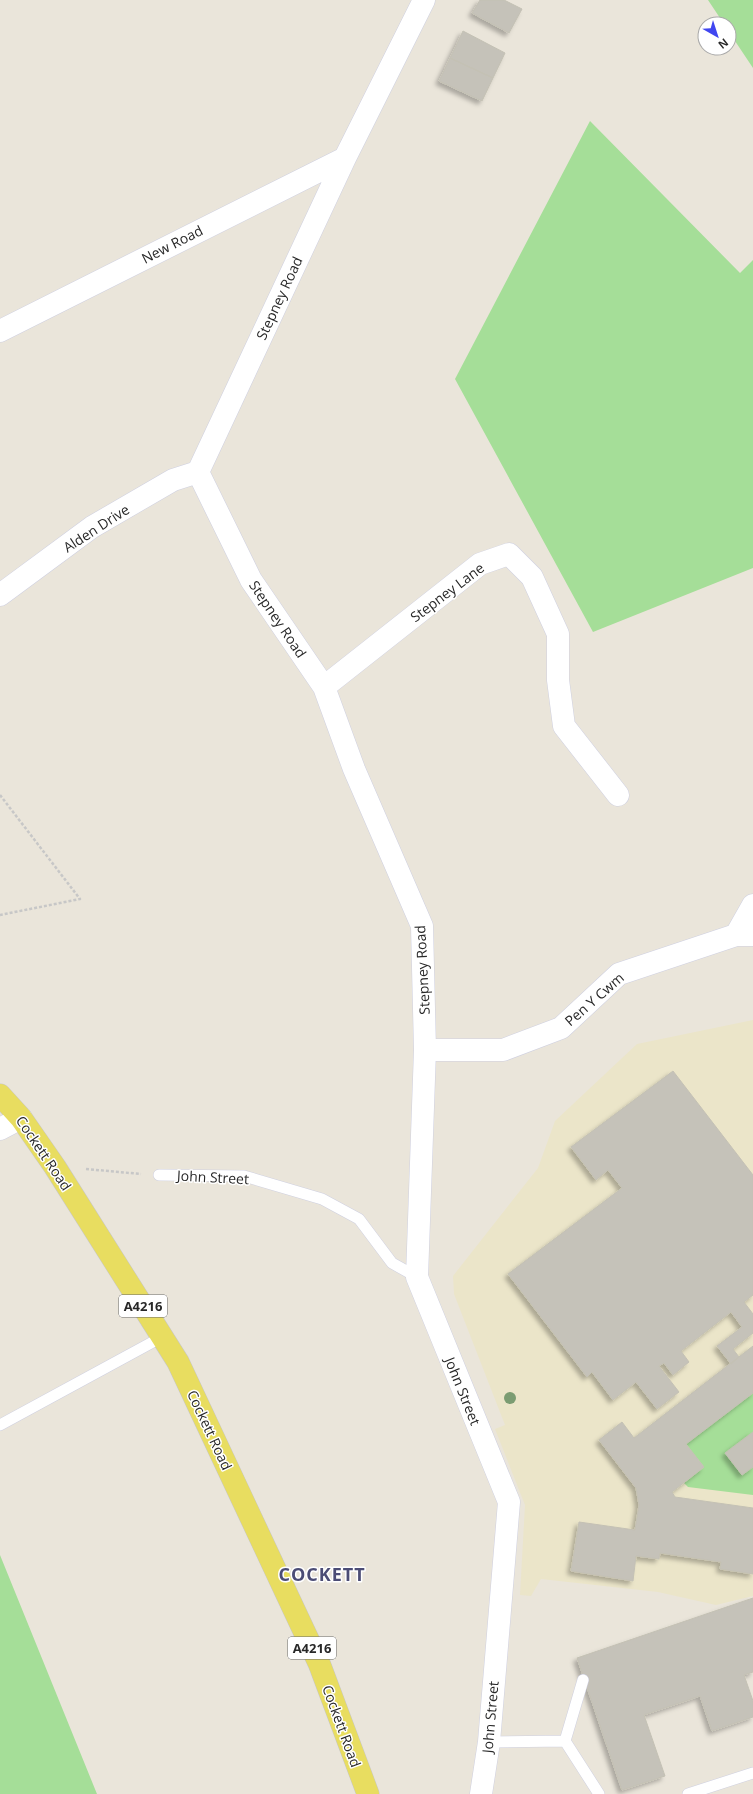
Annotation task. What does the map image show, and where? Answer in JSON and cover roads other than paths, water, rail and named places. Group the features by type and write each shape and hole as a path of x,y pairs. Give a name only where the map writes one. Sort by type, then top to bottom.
{"main road":[{"name":"Cockett Road","path":"0,1095 21,1118 55,1166 178,1362 320,1664 368,1794"}],"street":[{"name":"Stepney Road","path":"417,1278 425,1050 422,926 354,769 324,687 251,580 198,472 345,158 424,0"},
{"name":"New Road","path":"0,330 345,158"},
{"name":"Alden Drive","path":"0,594 92,527 173,480 198,472"},
{"name":"Stepney Lane","path":"324,687 480,564 509,554 532,577 558,634 558,680 564,726 618,795"},
{"name":"Pen Y Cwm","path":"425,1050 503,1050 561,1028 619,974 745,935 753,905"},
{"path":"0,1129 21,1118"},
{"name":"John Street","path":"417,1278 509,1502 489,1742 481,1794"}],"lane":[{"name":"John Street","path":"159,1175 244,1176 322,1199 359,1219 392,1263 417,1278"},
{"path":"0,1425 162,1337"},
{"path":"583,1680 565,1741 599,1794"},
{"path":"489,1742 565,1741"},
{"path":"688,1794 753,1773"}],"district":[{"name":"COCKETT","path":"322,1574"}]}
